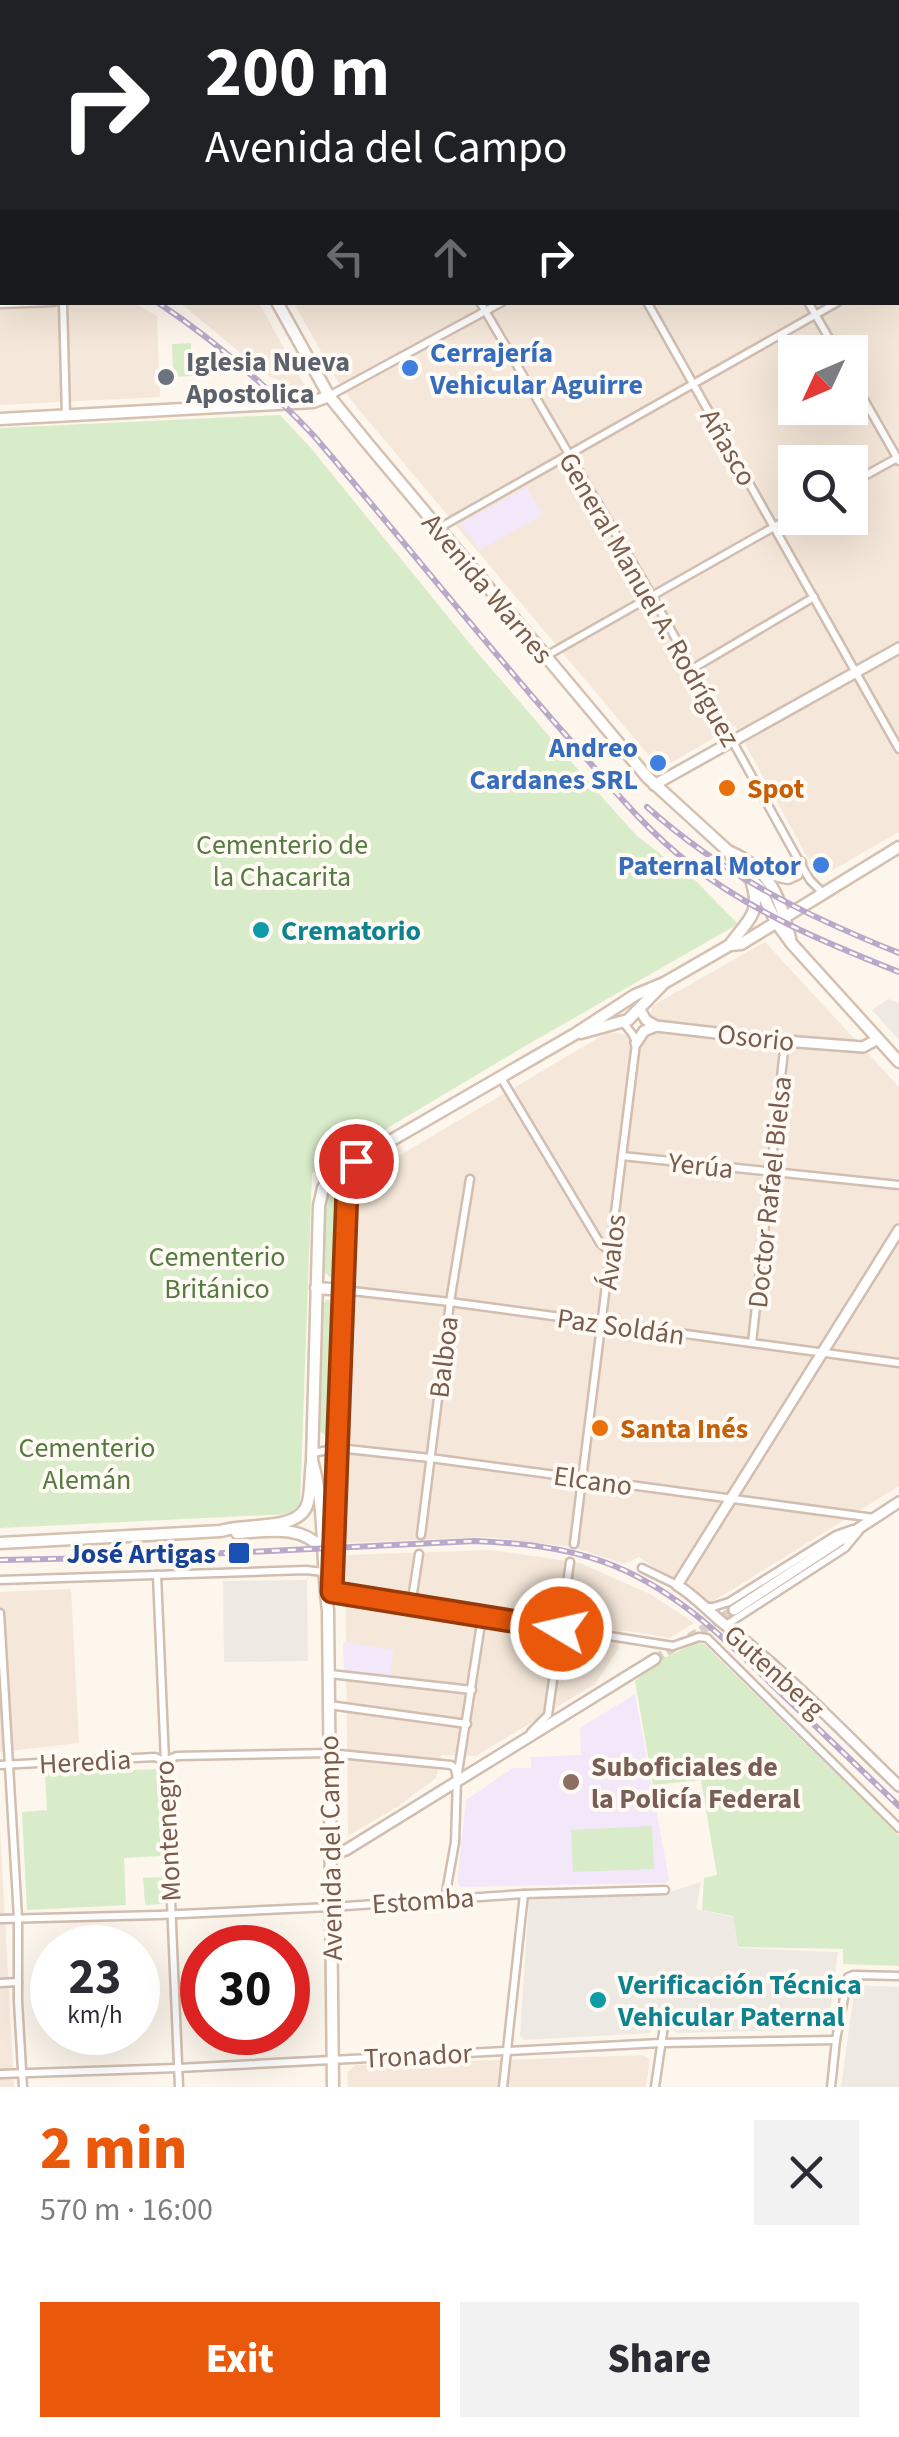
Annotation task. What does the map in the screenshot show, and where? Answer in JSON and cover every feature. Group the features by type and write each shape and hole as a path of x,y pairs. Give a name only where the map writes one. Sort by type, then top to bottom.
{"main road":[{"name":"Avenida Warnes","path":"279,305 330,396 438,528 654,785 728,851 764,894 792,944 899,1062"},
{"path":"0,419 314,402 330,396"},
{"path":"730,945 741,944 899,847"},
{"name":"Avenida Warnes","path":"728,851 745,858 761,872 776,892 780,919"},
{"path":"761,872 788,878 796,874 800,863"},
{"path":"356,1161 621,1004 730,945 754,912 752,882"},
{"path":"761,931 792,944"},
{"path":"575,1034 623,1022 640,1010 664,982"},
{"path":"621,1004 634,1004 640,1010"},
{"path":"621,1004 616,1016 623,1022"},
{"name":"Avenida del Campo","path":"292,1525 308,1503 312,1458 320,1197 333,1174 356,1161"},
{"name":"Avenida del Campo","path":"328,1610 332,1592 347,1190 356,1161"},
{"path":"316,1288 343,1290"},
{"path":"312,1431 325,1441 338,1433"},
{"name":"Avenida del Campo","path":"312,1458 318,1481 313,1522 323,1549 328,1610 332,2087"},
{"path":"0,1543 292,1525 313,1522 335,1504"},
{"path":"292,1525 323,1549"}],"street":[{"path":"64,305 66,416"},
{"name":"General Manuel A. Rodríguez","path":"482,305 652,596 800,863 823,893"},
{"path":"330,396 497,305"},
{"name":"Añasco","path":"648,305 899,749"},
{"path":"810,305 827,335"},
{"path":"438,528 833,305"},
{"path":"868,406 899,459 868,475"},
{"path":"545,656 778,524"},
{"path":"692,668 814,597"},
{"path":"654,785 899,648"},
{"path":"640,1010 656,1026"},
{"path":"623,1022 636,1043"},
{"path":"636,1043 644,1031 656,1026"},
{"name":"Osorio","path":"656,1026 863,1047 878,1038"},
{"name":"Doctor Rafael Bielsa","path":"752,1343 785,1041"},
{"name":"Ávalos","path":"574,1544 636,1043"},
{"path":"501,1078 600,1244 610,1252"},
{"name":"Yerúa","path":"622,1156 899,1186"},
{"name":"Balboa","path":"421,1534 470,1179"},
{"path":"677,1585 899,1230"},
{"name":"Paz Soldán","path":"343,1290 899,1363"},
{"name":"Elcano","path":"312,1458 338,1448 874,1518"},
{"path":"734,1610 899,1502"},
{"path":"707,1606 713,1608 729,1602 836,1535 864,1525"},
{"path":"726,1625 845,1548 864,1525"},
{"path":"411,1606 419,1554"},
{"path":"528,1737 548,1715 570,1562"},
{"name":"Gutenberg","path":"642,1568 707,1606 899,1786"},
{"path":"0,1580 323,1572"},
{"name":"Montenegro","path":"157,1575 179,2087"},
{"path":"332,1592 561,1629"},
{"path":"0,1613 18,1918 23,2087"},
{"path":"445,1898 455,1842 457,1779 482,1617"},
{"name":"Gutenberg","path":"561,1629 668,1646 699,1637 711,1640 899,1828"},
{"path":"330,1855 346,1850 654,1659"},
{"path":"328,1674 472,1690"},
{"path":"328,1705 466,1724"},
{"name":"Heredia","path":"0,1765 329,1753 451,1764 457,1779"},
{"name":"Estomba","path":"0,1919 666,1890"},
{"path":"503,2087 524,1894"},
{"path":"831,2087 848,1977 899,1976"},
{"path":"0,1983 18,1982"},
{"path":"654,2087 665,2018"},
{"name":"Tronador","path":"0,2074 661,2042 836,2040"}],"shaded area":[{"path":"0,305 138,305 157,316 160,397 0,405"},
{"path":"182,305 260,305 305,386 303,390 288,390"},
{"path":"295,305 899,305 899,832 819,878 735,726 660,769 351,400"},
{"path":"527,487 543,515 480,550 461,523"},
{"path":"765,942 899,1087 899,1486 712,1602 706,1602 639,1557 624,1564 572,1547 488,1537 345,1543 358,1180 608,1032 647,1038 652,1006"},
{"path":"888,999 899,1003 899,1040 872,1010"},
{"path":"492,1550 580,1563 650,1594 694,1623 670,1638 622,1630 618,1650 595,1684 476,1756 441,1755 436,1778 348,1836 345,1555"},
{"path":"307,1580 308,1661 224,1662 223,1581"},
{"path":"71,1589 79,1743 0,1752 0,1592"},
{"path":"343,1642 393,1650 390,1680 344,1674"},
{"name":"Suboficiales de la Policía Federal","path":"635,1694 669,1879 666,1883 461,1887 457,1882 466,1800 513,1768 531,1768 531,1757 581,1755 580,1728"},
{"path":"0,1826 14,2087 0,2087"},
{"path":"701,1882 696,1909 733,1917 738,1948 838,1952 828,2029 677,2033 672,2029 673,2015 654,2016 650,2033 524,2040 520,2035 529,1899 670,1892"},
{"path":"855,1985 899,1987 899,2087 841,2087"},
{"path":"642,2055 650,2060 646,2087 348,2087 347,2073 355,2065"}],"green space":[{"path":"191,343 192,376 173,377 172,344"},
{"name":"Cementerio de la Chacarita","path":"280,415 601,796 637,836 697,882 738,924 312,1173 300,1504 289,1514 0,1528 0,428"},
{"path":"333,1188 341,1193 339,1271 331,1278 323,1271 325,1194"},
{"path":"326,1300 338,1305 334,1430 326,1435 317,1430 321,1305"},
{"path":"696,1643 704,1644 899,1836 899,1966 843,1964 843,1949 738,1947 733,1916 702,1910 704,1878 717,1875 701,1780 653,1785 635,1681 664,1658"},
{"path":"157,1769 161,1856 124,1858 126,1905 27,1910 22,1812 47,1810 45,1774"},
{"path":"652,1826 654,1869 573,1872 571,1830"},
{"path":"163,1877 164,1904 145,1905 143,1878"}],"tunnel":[{"path":"655,1659 734,1610"}],"railway":[{"path":"161,305 240,364 314,436 532,696 672,850 714,882 765,912 899,972"},
{"path":"647,807 705,853 766,891 899,953"},
{"path":"0,1560 475,1541 540,1547 588,1557 655,1586 700,1618 899,1806"}],"place":[{"name":"Cerrajería Vehicular Aguirre","path":"410,368"},
{"name":"Iglesia Nueva Apostolica","path":"166,377"},
{"name":"Andreo Cardanes SRL","path":"658,763"},
{"name":"Spot","path":"727,788"},
{"name":"Paternal Motor","path":"821,865"},
{"name":"Crematorio","path":"261,930"},
{"name":"Santa Inés","path":"600,1428"},
{"name":"José Artigas","path":"239,1553"},
{"name":"Suboficiales de la Policía Federal","path":"571,1782"},
{"name":"Verificación Técnica Vehicular Paternal","path":"598,2000"}],"route":[{"path":"356,1161 347,1190 332,1592 561,1629"}],"park label":[{"name":"Cementerio Británico","path":"217,1272"},
{"name":"Cementerio Alemán","path":"87,1463"}]}
